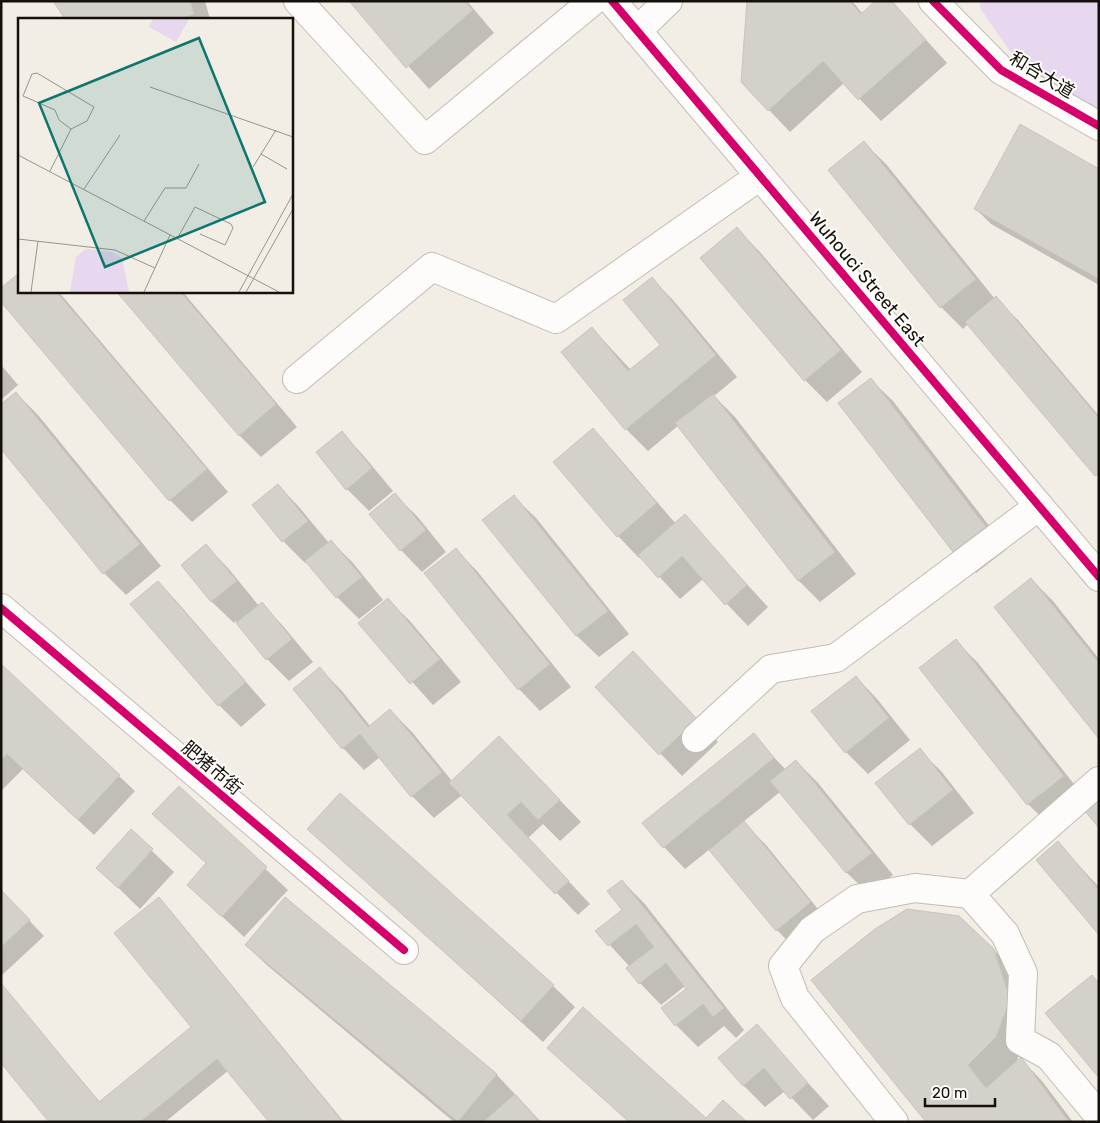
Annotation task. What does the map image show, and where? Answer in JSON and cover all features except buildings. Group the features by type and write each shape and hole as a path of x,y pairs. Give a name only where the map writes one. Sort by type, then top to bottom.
{"street":[{"path":"298,1 425,140 593,1"},
{"name":"Wuhouci Street East","path":"612,1 1099,577"},
{"path":"637,31 668,1"},
{"name":"和合大道","path":"934,1 1001,70 1099,126"},
{"path":"297,379 432,266 556,319 760,176"},
{"path":"696,738 771,669 836,658 1039,506"},
{"name":"肥猪市街","path":"1,608 404,950"},
{"path":"970,894 1099,781"},
{"path":"894,1122 795,998 783,966 812,930 858,899 915,888 970,894 1005,934 1023,973 1020,1040 1049,1056 1099,1116"}],"shaded area":[{"path":"980,1 1099,1 1099,109 1023,70 980,8"}],"cycle path":[{"path":"612,1 1099,577"},
{"path":"933,1 1001,70 1099,126"},
{"path":"1,608 404,950"}]}
